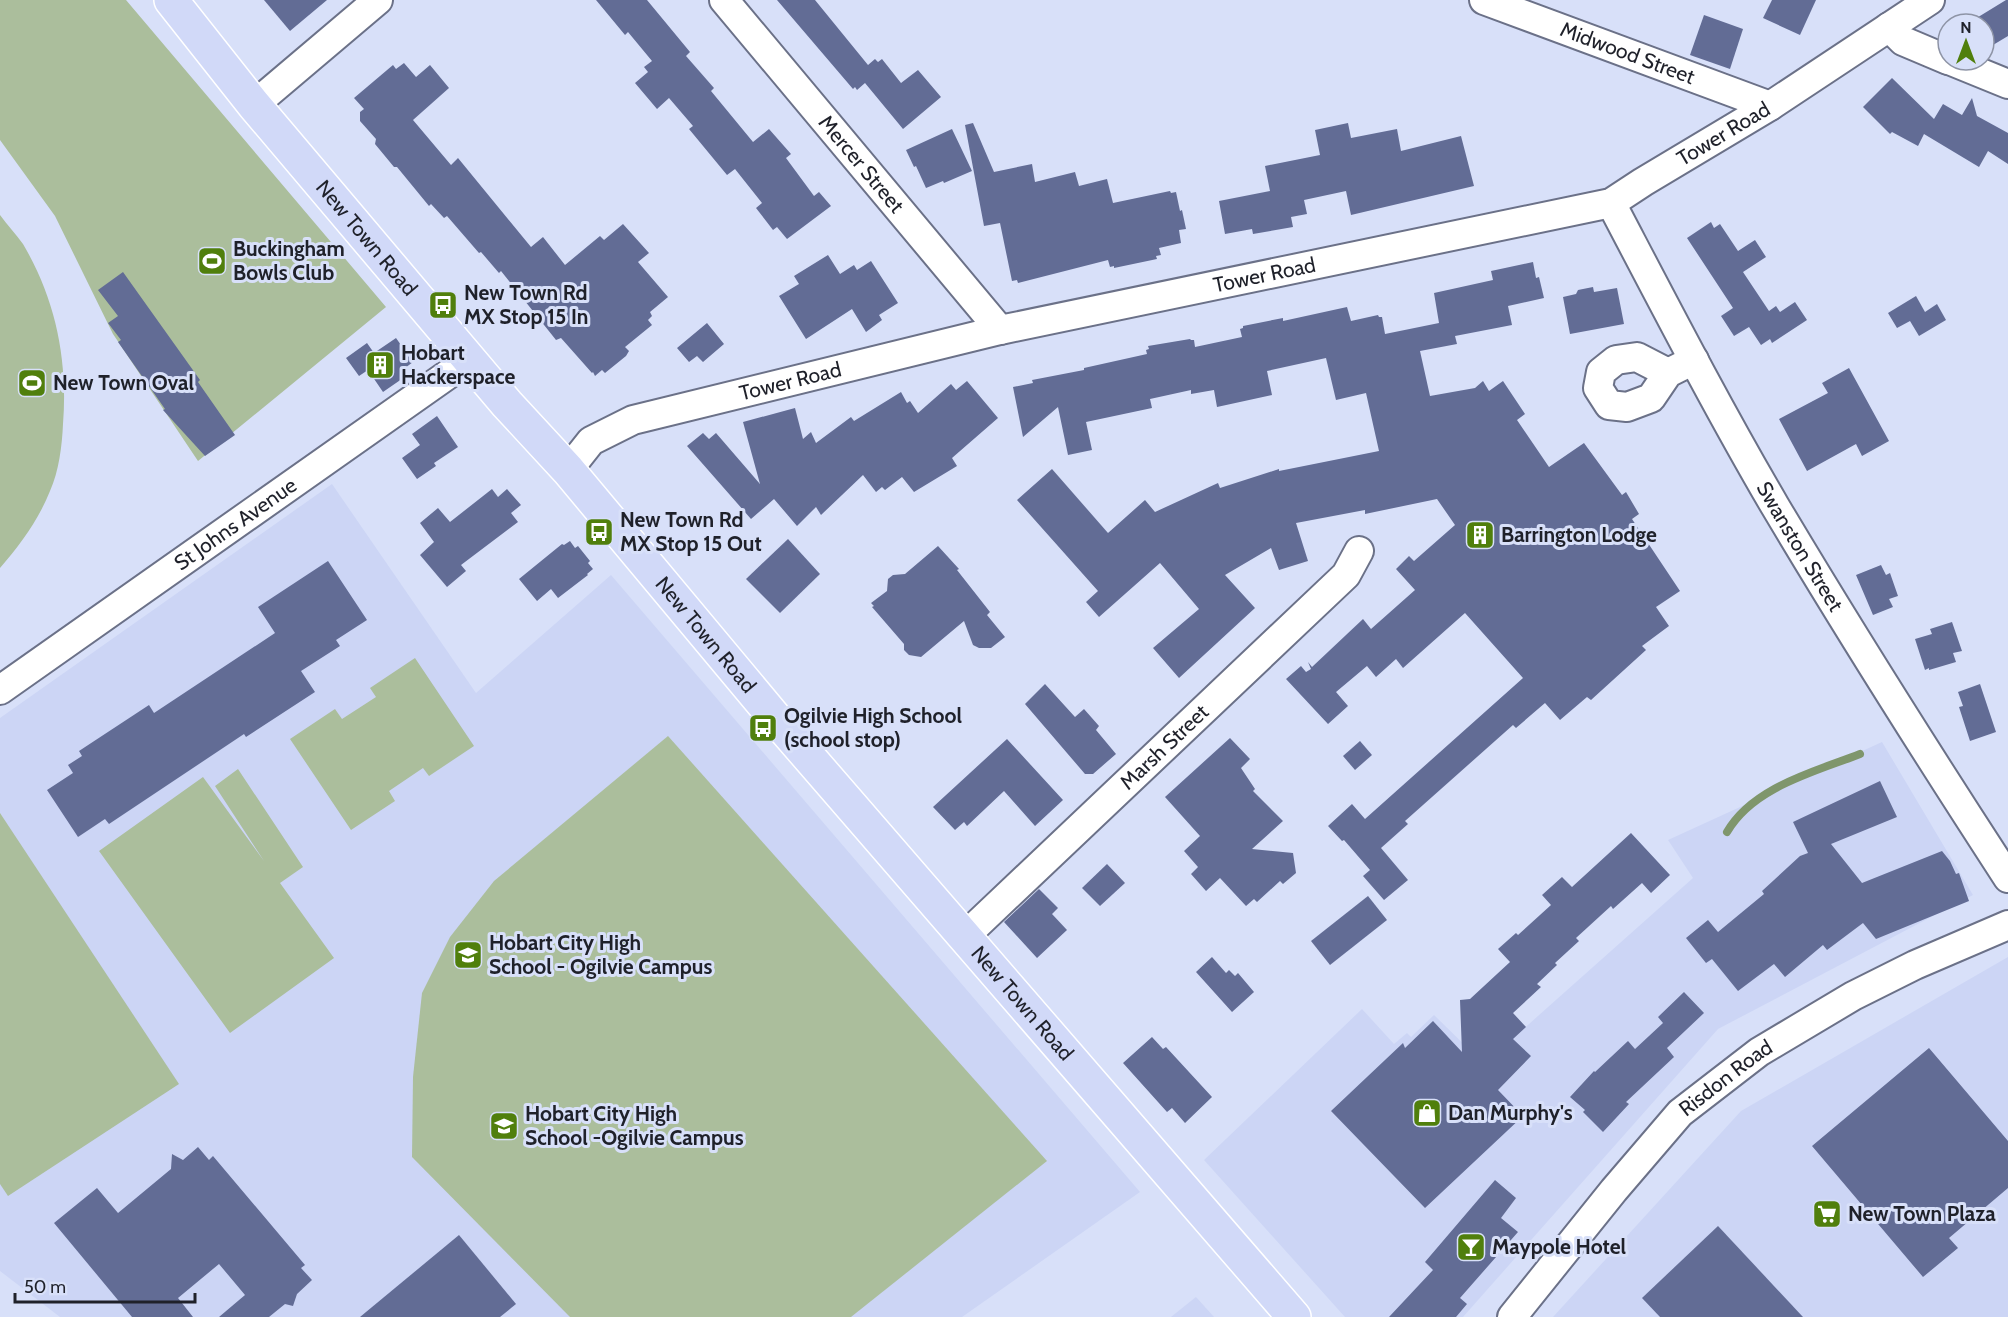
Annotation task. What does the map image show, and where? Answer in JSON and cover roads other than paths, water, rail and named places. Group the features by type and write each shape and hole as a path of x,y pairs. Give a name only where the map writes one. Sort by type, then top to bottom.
{"main road":[{"name":"New Town Road","path":"171,0 254,105 507,404 568,470 723,657 1294,1317"}],"street":[{"path":"254,105 378,0"},
{"name":"Mercer Street","path":"724,0 1000,330"},
{"name":"Midwood Street","path":"1484,0 1761,112"},
{"name":"Tower Road","path":"568,470 591,441 633,420 1000,330 1611,203 1761,112 1930,0"},
{"path":"1889,27 1903,41 1936,55"},
{"path":"1978,72 2008,84"},
{"name":"Swanston Street","path":"1611,203 1694,360 1780,514 1908,723 2008,878"},
{"name":"St Johns Avenue","path":"0,690 470,359"},
{"path":"1668,373 1694,360"},
{"name":"Marsh Street","path":"964,937 1346,575 1359,551"},
{"name":"Risdon Road","path":"1512,1317 1614,1190 1680,1113 1759,1052 1853,996 1916,965 2008,925"}],"waterway":[{"path":"1727,832 1738,816 1768,792 1860,754"}],"place":[{"name":"Buckingham Bowls Club","path":"212,261"},
{"name":"New Town Rd MX Stop 15 In","path":"443,305"},
{"name":"Hobart Hackerspace","path":"380,365"},
{"name":"New Town Oval","path":"32,383"},
{"name":"New Town Rd MX Stop 15 Out","path":"599,532"},
{"name":"Barrington Lodge","path":"1480,535"},
{"name":"Ogilvie High School (school stop)","path":"763,728"},
{"name":"Hobart City High School - Ogilvie Campus","path":"468,955"},
{"name":"Dan Murphy's","path":"1427,1113"},
{"name":"Hobart City High School -Ogilvie Campus","path":"504,1126"},
{"name":"New Town Plaza","path":"1827,1214"},
{"name":"Maypole Hotel","path":"1471,1247"}]}
